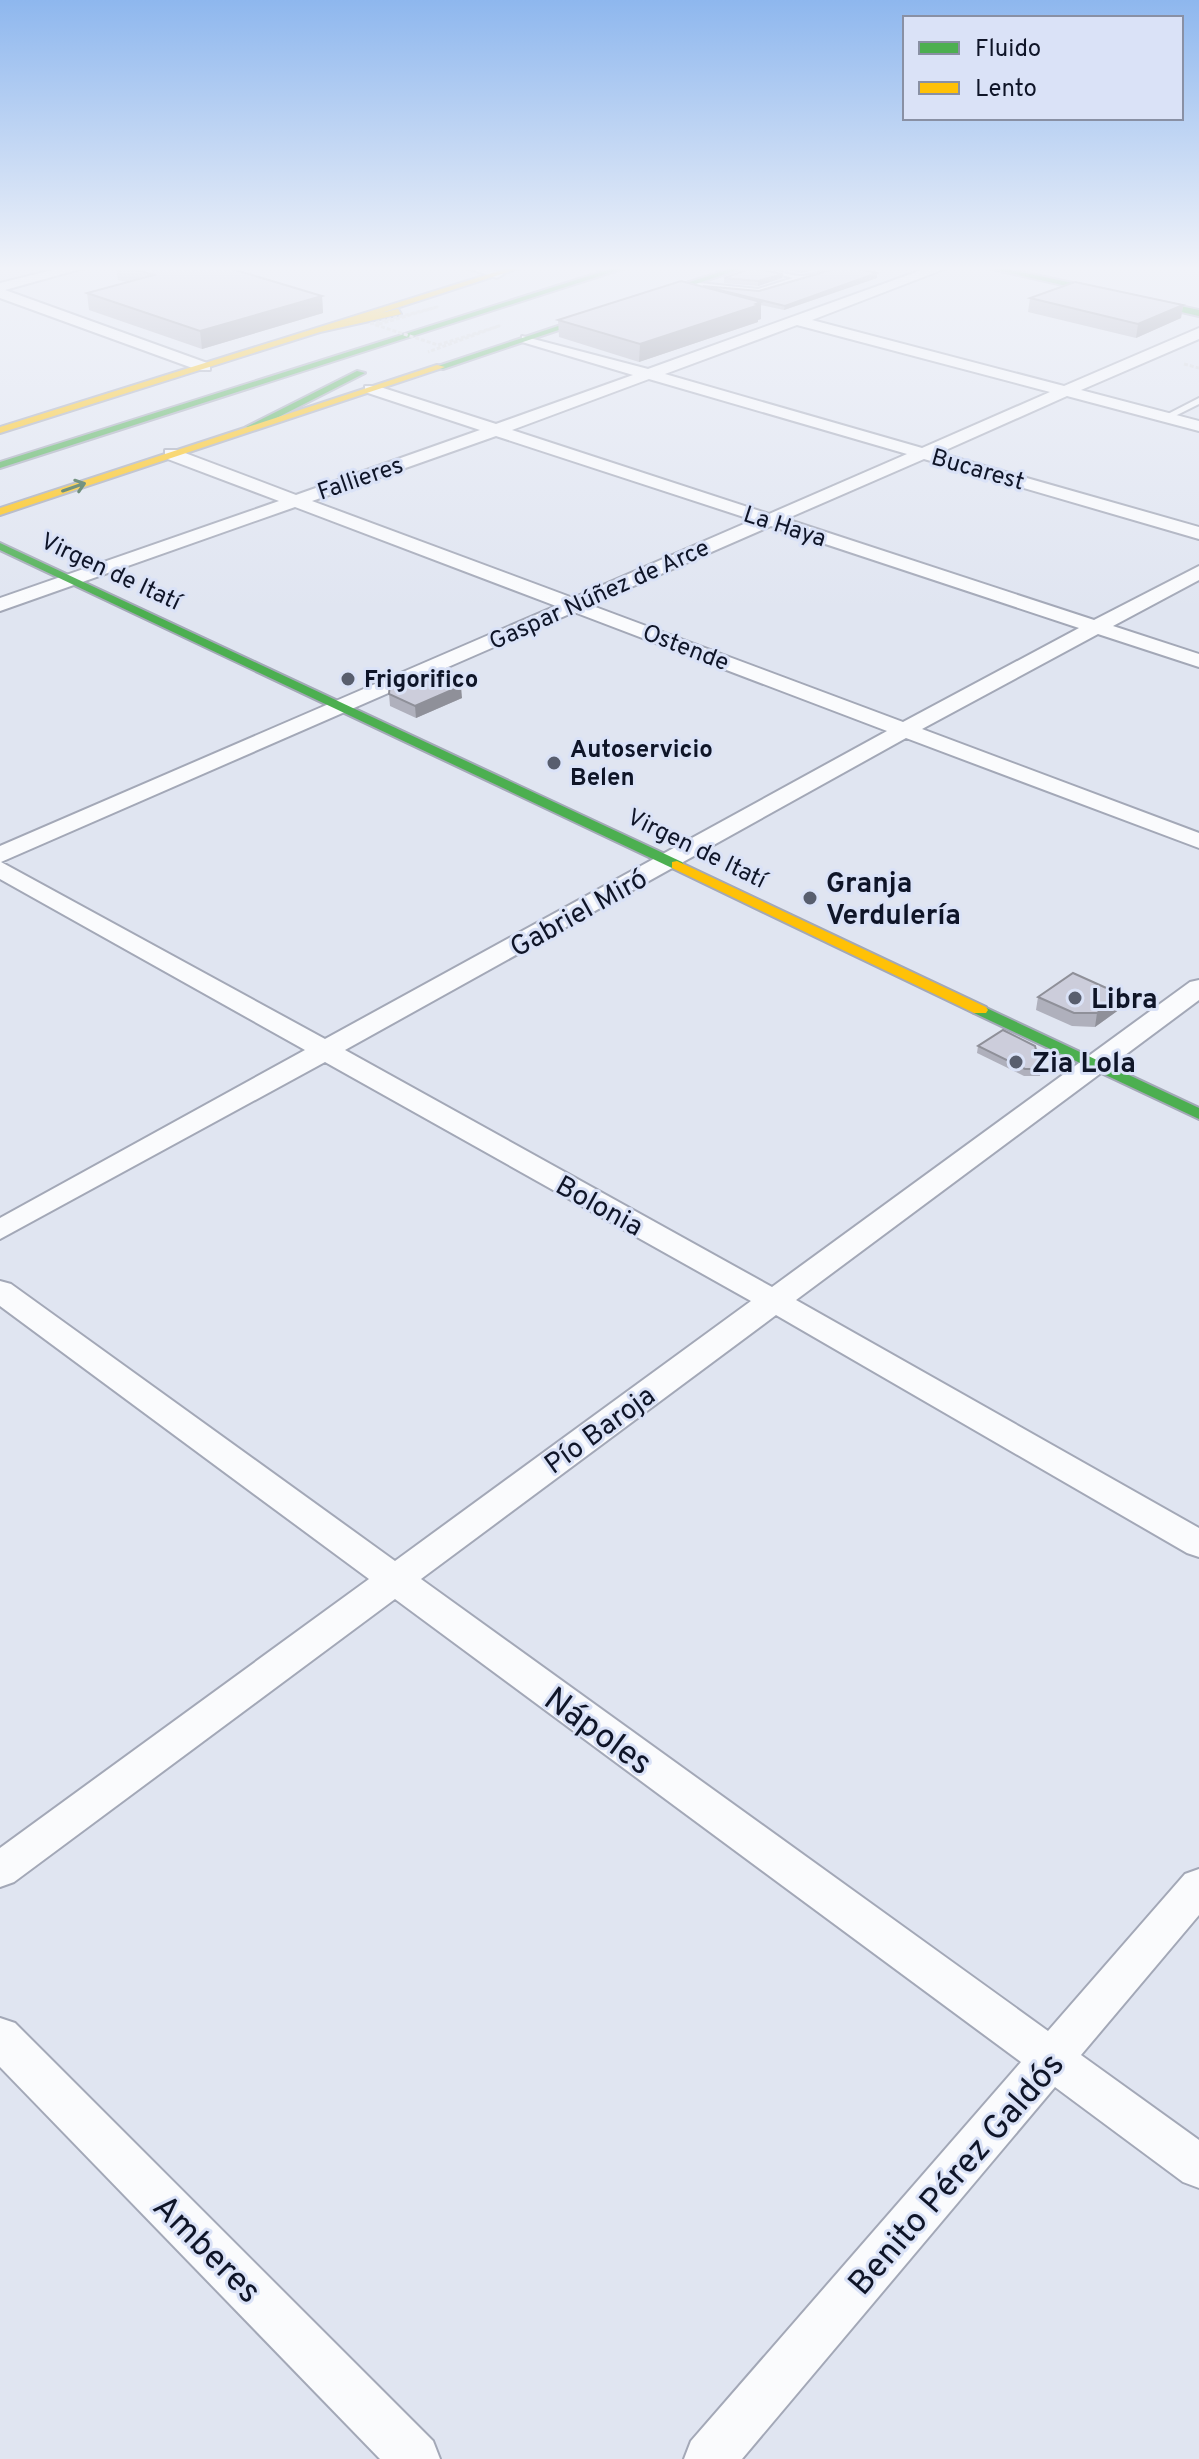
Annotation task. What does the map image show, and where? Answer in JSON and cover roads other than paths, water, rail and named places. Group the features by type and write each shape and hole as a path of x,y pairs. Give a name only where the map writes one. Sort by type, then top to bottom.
{"main road":[{"path":"0,430 159,381"},
{"path":"0,454 233,381"},
{"path":"0,465 257,381"},
{"path":"251,427 343,381"},
{"path":"0,512 397,381"},
{"name":"Virgen de Itatí","path":"0,546 345,706 1199,1114"}],"street":[{"name":"Fallieres","path":"0,605 627,381"},
{"name":"Bucarest","path":"675,381 1199,533"},
{"path":"1026,381 1199,426"},
{"name":"Gaspar Núñez de Arce","path":"0,855 575,603 1094,381"},
{"name":"La Haya","path":"371,389 1199,661"},
{"name":"Ostende","path":"171,454 575,603 903,731 1199,841"},
{"name":"Gabriel Miró","path":"0,1230 903,731 1199,572"},
{"name":"Bolonia","path":"0,869 774,1301 1199,1544"},
{"name":"Pío Baroja","path":"0,1870 1199,988"},
{"name":"Nápoles","path":"0,1291 1199,2167"},
{"name":"Benito Pérez Galdós","path":"709,2459 1199,1886"},
{"name":"Amberes","path":"0,2037 415,2459"}],"lane":[{"path":"1166,417 1199,401"}],"place":[{"name":"Frigorifico","path":"348,679"},
{"name":"Autoservicio Belen","path":"554,763"},
{"name":"Granja Verdulería","path":"810,898"},
{"name":"Libra","path":"1075,998"},
{"name":"Zia Lola","path":"1016,1062"}]}
